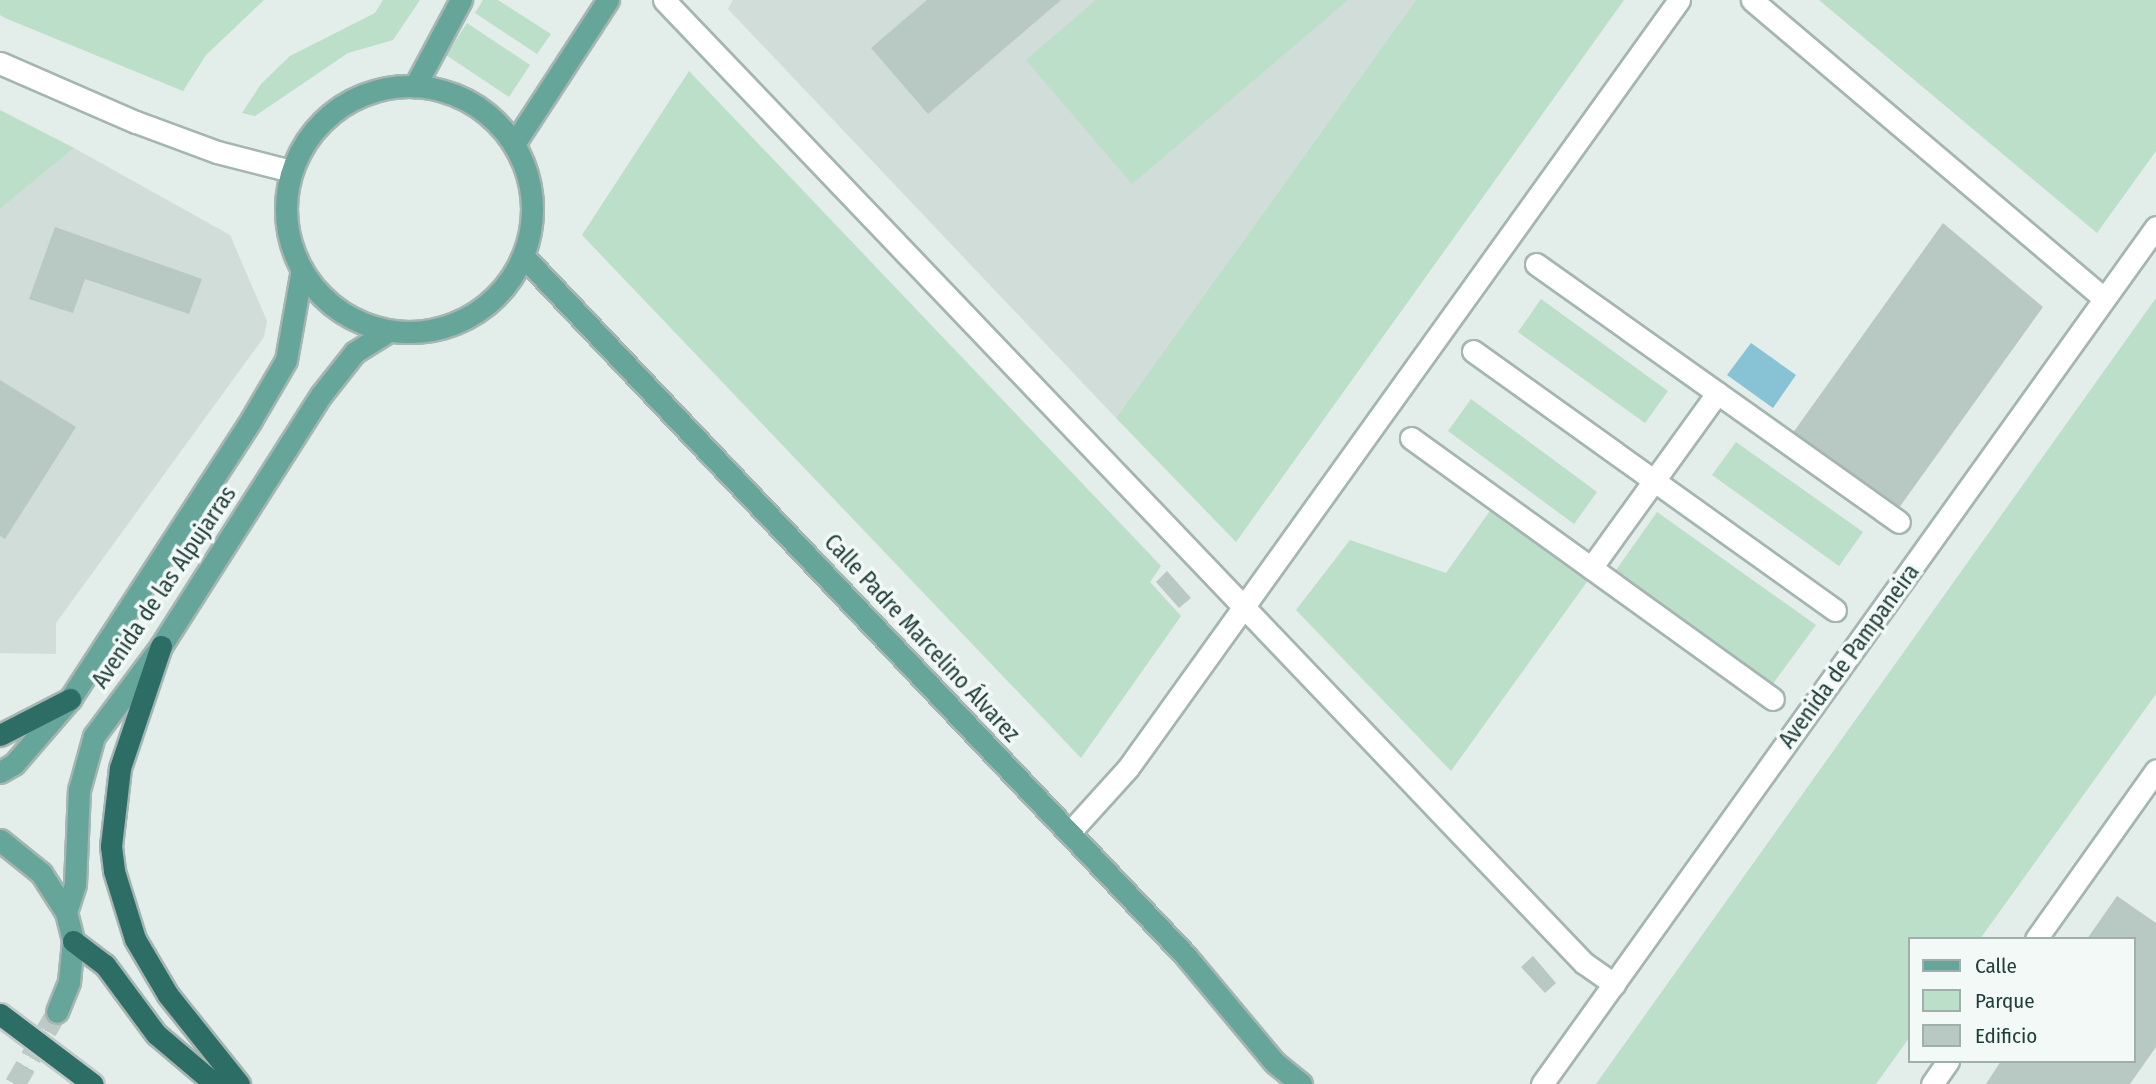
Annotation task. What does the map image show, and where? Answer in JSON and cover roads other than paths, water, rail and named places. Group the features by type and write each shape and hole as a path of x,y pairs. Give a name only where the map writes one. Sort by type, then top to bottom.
{"highway":[{"path":"161,646 120,768 111,846 114,871 135,939 168,995 239,1084"},
{"path":"0,735 70,699"},
{"path":"72,941 105,965 156,1034 215,1084"},
{"path":"0,1014 93,1084"}],"main road":[{"path":"415,86 461,0"},
{"path":"514,144 608,0"},
{"path":"415,86 458,96 492,117 514,144 529,178 533,209 524,257 502,292 475,314 439,330 389,331 341,312 302,269 285,212 291,171 310,136 338,108 373,91 415,86"},
{"name":"Calle Padre Marcelino Álvarez","path":"524,257 1185,955 1274,1062 1301,1084"},
{"name":"Avenida de las Alpujarras","path":"0,772 14,764 70,699 158,572 286,360 302,269"},
{"name":"Avenida de las Alpujarras","path":"66,912 75,884 79,790 94,736 161,646 321,395 355,352 389,331"},
{"path":"0,840 41,873 66,912 72,941 69,982 57,1013"},
{"name":"Calle Padre Marcelino Álvarez","path":"1274,1062 1283,1084"}],"street":[{"path":"664,0 1584,963 1614,985"},
{"path":"1070,832 1128,768 1679,0"},
{"path":"1752,0 2103,298"},
{"path":"0,63 148,127 291,171"},
{"name":"Avenida de Pampaneira","path":"1542,1084 2156,227"},
{"path":"1536,264 1899,522"},
{"path":"1473,351 1835,610"},
{"path":"1591,568 1717,393"},
{"path":"1411,438 1773,699"},
{"path":"2037,937 2153,781"},
{"path":"1932,1084 1947,1063"}],"water":[{"path":"1751,343 1796,375 1773,408 1727,375"}],"tunnel":[{"path":"15,1084 57,1012"}]}
